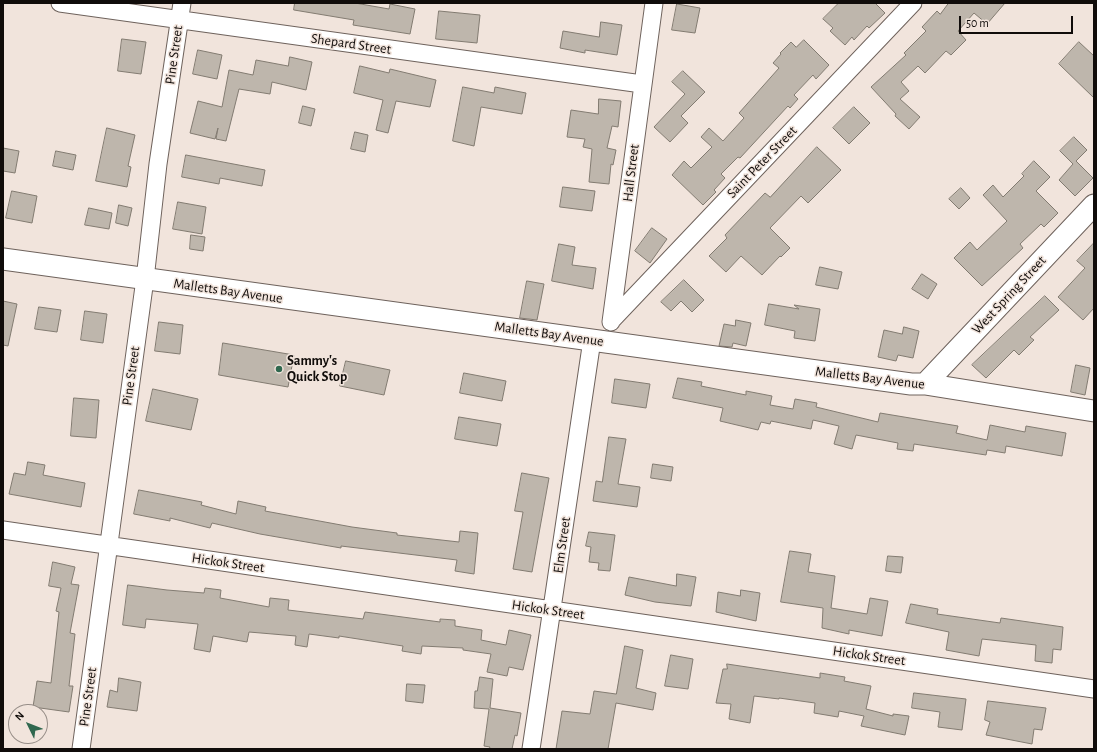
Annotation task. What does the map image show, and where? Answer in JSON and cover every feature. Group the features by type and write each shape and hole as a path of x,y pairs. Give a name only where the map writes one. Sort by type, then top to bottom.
{"street":[{"name":"Shepard Street","path":"60,3 642,84"},
{"name":"Pine Street","path":"81,749 145,279 158,164 182,3"},
{"name":"Hall Street","path":"600,341 612,320 642,84 654,3"},
{"name":"Saint Peter Street","path":"612,320 913,3"},
{"name":"West Spring Street","path":"925,384 1094,205"},
{"name":"Malletts Bay Avenue","path":"3,259 925,384 1094,411"},
{"name":"Elm Street","path":"531,749 552,610 600,341"},
{"name":"Hickok Street","path":"3,530 1094,689"}],"building":[{"path":"295,3 355,3 389,9 390,4 415,9 410,34 353,25 354,20 294,10"},
{"path":"839,3 875,3 885,13 869,28 867,26 854,40 852,37 845,45 830,31 833,28 823,19"},
{"path":"949,3 1005,3 987,24 974,13 958,31 966,40 951,55 946,51 925,73 918,66 901,82 909,91 900,99 920,117 909,129 895,116 896,114 871,87 906,55 904,53 926,31 922,27 937,11 940,14"},
{"path":"677,4 700,8 695,33 672,30"},
{"path":"439,11 480,15 477,43 436,39"},
{"path":"601,22 622,25 617,55 585,50 585,53 560,48 563,31 599,37"},
{"path":"122,39 146,42 141,74 118,71"},
{"path":"804,40 829,65 816,79 813,75 794,95 798,99 790,108 788,106 740,158 738,157 721,174 725,178 714,190 716,192 703,205 672,175 684,161 691,168 712,147 701,137 709,128 723,141 744,118 739,113 779,68 773,63 781,54 780,53 791,42 796,47"},
{"path":"1079,42 1094,56 1094,98 1059,64"},
{"path":"198,50 222,55 217,79 193,74"},
{"path":"290,57 312,62 306,90 272,82 270,94 239,89 226,141 216,139 218,128 215,139 190,133 198,101 222,107 229,70 253,75 256,60 288,66"},
{"path":"360,66 389,73 390,69 436,80 430,107 396,101 388,133 376,130 383,100 354,93"},
{"path":"683,71 705,92 681,116 688,123 670,142 654,127 685,94 672,82"},
{"path":"463,87 494,93 495,87 526,93 522,114 481,107 474,146 453,141"},
{"path":"599,99 621,101 618,127 612,126 607,148 616,150 613,165 611,164 609,184 589,182 592,149 583,147 585,139 567,137 571,110 598,114"},
{"path":"303,106 315,109 311,126 299,123"},
{"path":"854,107 870,123 849,144 833,128"},
{"path":"107,128 135,135 128,166 131,167 127,187 96,181"},
{"path":"355,132 368,135 365,152 351,149"},
{"path":"1074,137 1087,150 1076,161 1093,178 1075,196 1059,180 1073,164 1060,151"},
{"path":"817,147 841,170 808,203 801,196 770,228 790,248 762,275 741,256 726,272 709,256 727,238 725,235 765,193 770,197"},
{"path":"3,148 19,151 15,173 3,171"},
{"path":"56,151 76,155 73,170 53,166"},
{"path":"186,155 265,170 262,186 220,178 219,184 182,177"},
{"path":"1034,161 1050,177 1036,191 1058,213 1044,227 1041,224 1020,244 1023,248 982,286 954,258 970,242 977,250 1007,221 983,195 993,185 1003,197 1024,176 1022,174"},
{"path":"563,187 595,191 592,211 560,207"},
{"path":"961,188 970,198 959,209 949,199"},
{"path":"12,191 37,196 32,223 6,218"},
{"path":"178,202 206,207 202,234 173,229"},
{"path":"119,205 132,208 128,226 116,223"},
{"path":"89,208 112,213 109,229 85,225"},
{"path":"652,228 667,239 650,263 635,251"},
{"path":"191,235 205,237 203,251 190,249"},
{"path":"1094,243 1094,308 1083,320 1058,297 1085,268 1077,261"},
{"path":"559,244 575,247 572,265 596,268 593,289 552,281"},
{"path":"820,267 842,272 838,289 816,285"},
{"path":"922,274 937,284 928,299 912,289"},
{"path":"684,280 704,300 692,312 681,301 671,311 661,302"},
{"path":"527,281 544,284 537,320 520,318"},
{"path":"1045,296 1059,310 1030,337 1034,340 1019,355 1014,350 986,378 972,365"},
{"path":"3,301 17,304 8,346 3,345"},
{"path":"769,304 799,309 794,305 820,309 815,341 794,338 795,331 765,325"},
{"path":"39,307 61,310 57,332 35,329"},
{"path":"85,311 107,314 103,343 81,340"},
{"path":"736,320 751,323 746,346 733,343 732,347 719,346 724,324 735,326"},
{"path":"159,322 183,325 180,354 155,351"},
{"path":"904,327 919,331 913,358 898,355 896,361 878,357 884,330 902,334"},
{"path":"223,343 294,355 288,387 219,375"},
{"path":"346,361 390,370 384,395 340,386"},
{"path":"1076,365 1090,368 1085,395 1071,392"},
{"path":"464,373 506,381 502,401 460,393"},
{"path":"678,378 702,382 701,386 746,395 746,391 772,396 770,405 793,409 795,399 817,403 816,407 878,422 880,413 958,426 956,433 987,440 990,425 1025,432 1026,426 1066,433 1062,456 1006,446 1005,453 987,450 986,455 914,444 913,451 897,449 898,443 856,435 852,449 834,444 839,426 813,420 811,429 771,421 770,424 761,422 758,430 720,421 723,408 673,398"},
{"path":"615,379 650,384 646,408 612,403"},
{"path":"153,389 198,399 191,430 146,421"},
{"path":"74,398 99,400 96,438 71,436"},
{"path":"459,417 501,424 497,446 455,439"},
{"path":"609,437 626,439 618,484 640,487 637,507 593,501 596,481 602,482"},
{"path":"28,462 45,465 43,475 85,483 81,507 9,494 14,473 25,475"},
{"path":"653,464 673,467 671,481 651,478"},
{"path":"522,473 549,478 532,572 513,569 523,512 515,511"},
{"path":"139,490 202,502 201,505 236,514 238,501 266,507 265,511 352,527 397,533 397,535 459,542 460,531 478,533 474,574 455,571 457,560 341,546 341,548 260,534 212,523 210,528 170,518 170,521 134,514"},
{"path":"589,532 615,535 610,571 598,570 599,563 589,562 591,547 586,546"},
{"path":"790,551 811,554 808,572 835,576 831,608 867,614 870,598 888,601 882,636 849,630 849,634 822,628 823,608 781,602"},
{"path":"888,556 903,557 901,573 886,571"},
{"path":"53,562 75,567 71,584 79,585 70,633 75,634 69,686 73,686 69,712 48,709 48,704 33,704 37,681 51,683 59,612 56,611 61,588 49,586"},
{"path":"677,574 696,577 691,606 655,602 625,595 629,577 676,586"},
{"path":"128,585 204,593 205,588 221,590 220,598 269,607 270,598 289,600 288,610 363,619 365,612 440,622 440,619 455,620 455,626 482,630 481,640 506,645 509,630 531,635 523,670 509,667 507,676 487,672 491,654 463,650 463,648 422,646 421,654 402,651 403,646 339,636 339,638 309,634 307,647 295,645 296,636 249,632 247,642 213,636 210,652 194,649 198,624 146,619 145,628 123,625"},
{"path":"741,590 760,593 756,621 716,612 718,592 740,596"},
{"path":"911,604 938,609 937,614 1000,623 1001,618 1063,627 1061,650 1053,649 1052,663 1035,661 1036,645 982,639 979,656 946,650 949,632 906,623"},
{"path":"625,646 643,650 636,688 656,693 653,710 616,703 608,749 556,749 562,711 590,714 594,691 616,694"},
{"path":"671,655 693,659 688,689 665,686"},
{"path":"727,664 820,678 820,673 845,677 844,681 871,686 866,709 893,716 893,714 909,716 905,735 861,726 864,716 839,711 838,717 814,713 815,703 779,698 754,696 750,723 729,719 731,704 716,703 723,669 727,669"},
{"path":"480,677 493,679 490,708 521,713 517,736 515,735 512,749 489,749 490,747 484,746 489,709 474,708 475,691 477,691"},
{"path":"119,678 141,682 137,711 107,707 110,690 117,692"},
{"path":"407,684 425,685 423,703 406,701"},
{"path":"914,693 966,699 962,730 938,727 940,712 912,708"},
{"path":"988,701 1046,708 1042,730 1034,729 1032,744 986,735 990,722 985,720"}],"place":[{"name":"Sammy's Quick Stop","path":"279,369"}]}
